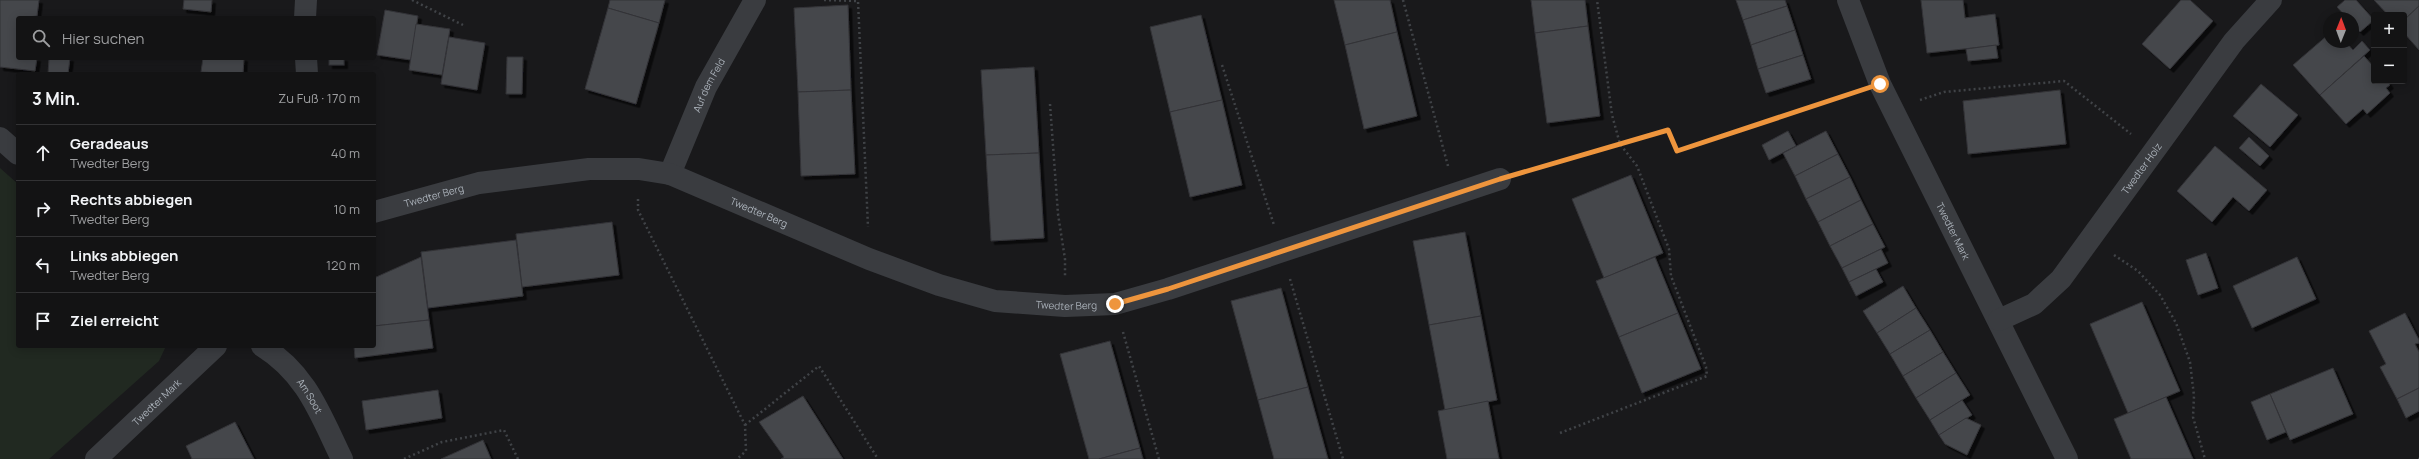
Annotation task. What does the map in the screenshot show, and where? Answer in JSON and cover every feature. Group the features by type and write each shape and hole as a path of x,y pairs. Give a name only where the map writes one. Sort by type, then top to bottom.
{"street":[{"path":"305,16 306,0"},
{"name":"Auf dem Feld","path":"670,174 706,87 755,0"},
{"name":"Twedter Mark","path":"1848,0 1880,84 2067,459"},
{"name":"Twedter Holz","path":"1999,320 2034,304 2056,284 2091,239 2234,41 2271,0"},
{"path":"306,60 307,72"},
{"path":"0,138 16,152"},
{"name":"Twedter Berg","path":"376,211 479,183 589,169 639,169 670,174 869,259 940,285 995,300 1065,306 1115,304 1282,252 1500,179"},
{"name":"Twedter Mark","path":"96,459 214,348"},
{"name":"Am Soot","path":"265,348 278,356 310,391 342,459"}],"path":[{"path":"412,0 463,25"},
{"path":"824,0 858,1 869,259"},
{"path":"1403,0 1456,193"},
{"path":"1560,434 1707,376 1706,367 1671,276 1669,248 1637,166 1620,144 1612,115 1597,0"},
{"path":"1222,65 1282,252 1343,459"},
{"path":"1893,110 1944,92 2064,81 2153,152"},
{"path":"1500,179 1668,130 1677,151 1880,84"},
{"path":"1050,104 1058,214 1065,259 1065,306"},
{"path":"639,169 638,210 746,425 746,451 737,459"},
{"path":"2091,239 2138,271 2160,295 2176,323 2190,362 2194,396 2193,417 2205,459"},
{"path":"1115,304 1158,459"},
{"path":"746,425 818,366 878,459"},
{"path":"404,459 442,442 504,430 518,459"}],"shaded area":[{"path":"0,168 16,182 16,348 165,348 159,361 49,459 0,459"}],"building":[{"path":"0,0 39,0 37,16 16,16 16,60 37,60 35,71 0,67"},
{"path":"184,0 212,0 211,12 183,9"},
{"path":"610,0 665,0 659,23 608,8"},
{"path":"1334,0 1390,0 1397,32 1345,45"},
{"path":"1531,0 1585,0 1588,26 1535,33"},
{"path":"1736,0 1785,0 1787,6 1743,20"},
{"path":"1921,0 1963,0 1965,18 1995,14 1999,45 1927,53"},
{"path":"2181,0 2190,0 2213,21 2170,69 2142,44"},
{"path":"2345,0 2356,0 2371,17 2371,23 2360,32 2359,12 2342,12 2337,7"},
{"path":"2374,0 2419,0 2419,6 2407,17 2407,12 2385,12"},
{"path":"848,5 851,90 798,92 794,8"},
{"path":"1787,6 1795,30 1751,45 1743,20"},
{"path":"2419,6 2419,50 2407,36 2407,17"},
{"path":"608,8 659,23 636,104 585,89"},
{"path":"385,10 418,16 411,60 377,55"},
{"path":"1201,15 1222,100 1170,112 1150,27"},
{"path":"416,24 450,29 442,75 409,70"},
{"path":"1588,26 1600,116 1547,123 1535,33"},
{"path":"1795,30 1803,55 1758,69 1751,45"},
{"path":"1397,32 1417,116 1364,129 1345,45"},
{"path":"449,37 485,43 477,90 441,84"},
{"path":"2323,39 2323,48 2351,48 2353,50 2355,48 2359,48 2359,44 2362,41 2370,50 2320,95 2293,65"},
{"path":"1996,45 1998,58 1968,61 1966,49"},
{"path":"1803,55 1811,79 1766,93 1758,69"},
{"path":"2364,56 2371,64 2371,84 2390,85 2386,88 2390,93 2367,114 2363,109 2346,124 2320,95"},
{"path":"507,57 523,57 522,94 506,94"},
{"path":"49,60 70,60 68,72 48,72"},
{"path":"203,60 244,60 243,72 201,72"},
{"path":"329,60 344,60 344,65 329,65"},
{"path":"1034,67 1039,153 986,155 981,70"},
{"path":"2261,84 2298,115 2270,147 2233,116"},
{"path":"851,90 855,174 801,176 798,92"},
{"path":"2060,90 2066,144 1968,154 1963,101"},
{"path":"1222,100 1242,185 1190,197 1170,112"},
{"path":"1788,131 1796,146 1769,160 1762,145"},
{"path":"1826,131 1838,154 1795,176 1783,153"},
{"path":"2249,137 2269,156 2260,166 2239,148"},
{"path":"2215,146 2267,190 2249,211 2233,197 2212,222 2177,191"},
{"path":"1039,153 1044,238 991,241 986,155"},
{"path":"1838,154 1850,177 1806,199 1795,176"},
{"path":"1631,175 1663,253 1604,278 1572,199"},
{"path":"1850,177 1861,200 1818,222 1806,199"},
{"path":"1861,200 1873,224 1830,246 1818,222"},
{"path":"612,222 619,275 522,287 516,234"},
{"path":"1873,224 1885,247 1842,268 1830,246"},
{"path":"1465,232 1481,316 1429,325 1413,241"},
{"path":"516,240 523,296 428,308 421,252"},
{"path":"1881,249 1888,263 1849,282 1842,268"},
{"path":"2206,253 2218,288 2198,295 2186,260"},
{"path":"421,257 429,320 376,326 376,277"},
{"path":"1655,257 1678,313 1619,337 1596,281"},
{"path":"2297,257 2316,299 2252,328 2233,286"},
{"path":"1876,269 1883,282 1856,296 1849,282"},
{"path":"1903,286 1916,308 1877,333 1863,311"},
{"path":"1281,288 1308,387 1258,400 1231,301"},
{"path":"2142,302 2180,391 2128,413 2090,324"},
{"path":"1916,308 1930,330 1890,354 1877,333"},
{"path":"1678,313 1701,369 1642,393 1619,337"},
{"path":"2405,313 2419,340 2419,343 2415,344 2419,352 2419,388 2397,399 2380,367 2386,364 2369,331"},
{"path":"1481,316 1497,400 1445,410 1429,325"},
{"path":"429,320 433,348 355,358 354,348 376,348 376,326"},
{"path":"1930,330 1943,352 1903,376 1890,354"},
{"path":"1110,341 1140,448 1099,459 1089,459 1060,354"},
{"path":"1943,352 1956,373 1916,398 1903,376"},
{"path":"2333,368 2353,414 2290,440 2270,394"},
{"path":"1956,373 1970,395 1930,420 1916,398"},
{"path":"1308,387 1328,459 1274,459 1258,400"},
{"path":"2419,388 2419,411 2406,418 2397,399"},
{"path":"438,390 442,418 366,430 362,401"},
{"path":"2270,394 2286,432 2267,440 2251,402"},
{"path":"803,396 843,459 781,459 784,457 759,422"},
{"path":"2166,397 2193,459 2131,459 2114,419"},
{"path":"1962,400 1972,415 1939,435 1930,420"},
{"path":"1488,401 1499,459 1447,459 1438,411"},
{"path":"1966,418 1981,425 1967,455 1945,444 1939,435"},
{"path":"235,422 254,459 192,459 186,446"},
{"path":"483,440 491,459 441,459"},
{"path":"1140,448 1143,459 1099,459"}],"route":[{"path":"1115,304 1168,289 1282,252 1500,179 1668,130 1677,151 1880,84"}]}
